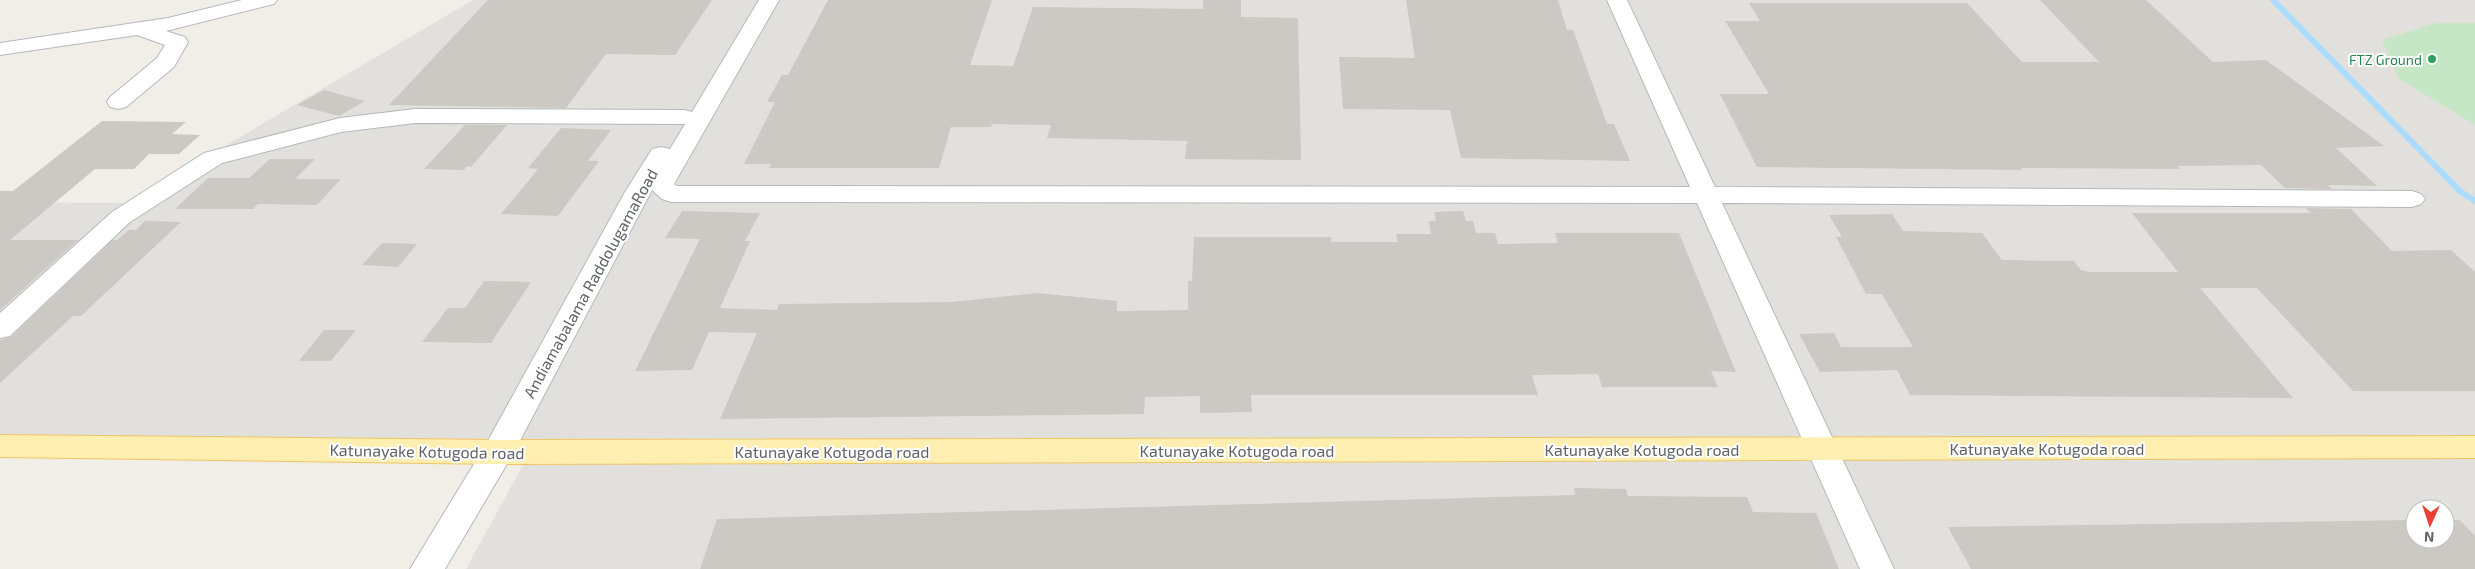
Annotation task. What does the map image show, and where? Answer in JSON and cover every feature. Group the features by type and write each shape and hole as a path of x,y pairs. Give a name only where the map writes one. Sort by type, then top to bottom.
{"main road":[{"name":"Katunayake Kotugoda road","path":"0,446 498,452 2475,447"}],"street":[{"path":"0,48 168,24 267,0"},
{"name":"Andiamabalama RaddolugamaRoad","path":"427,569 498,452 638,192 756,0"},
{"path":"769,0 661,185 671,194 1708,195 2412,199"},
{"path":"1618,0 1877,569"},
{"path":"118,102 166,62 177,42 138,28"},
{"path":"0,329 120,217 213,158 340,125 416,116 684,116"}],"shaded area":[{"path":"473,0 2475,0 2475,569 466,569 536,441 0,435 0,202 128,203"}],"green space":[{"name":"FTZ Ground","path":"2436,23 2475,23 2475,125 2398,78 2382,40"}],"building":[{"path":"488,0 712,0 675,55 606,54 566,108 389,105"},
{"path":"828,0 992,0 970,65 1013,66 1033,7 1203,9 1203,0 1241,0 1241,17 1298,18 1301,160 1185,159 1187,141 1047,138 1051,125 992,124 991,127 951,127 939,168 769,168 771,164 744,164 775,102 767,102 782,75 788,75"},
{"path":"1406,0 1558,0 1567,30 1573,30 1607,124 1614,124 1630,161 1461,158 1450,110 1343,109 1339,57 1415,58"},
{"path":"2040,0 2146,0 2213,62 2266,60 2384,146 2336,148 2377,186 2328,185 2332,189 2285,188 2261,165 2178,166 2180,169 2021,168 2022,170 1757,167 1720,94 1769,94 1725,21 1760,21 1749,3 1967,3 2022,62 2099,62"},
{"path":"324,90 365,101 339,116 297,105"},
{"path":"102,121 186,122 172,134 200,135 179,154 149,154 134,169 95,169 10,240 78,240 0,310 0,191 13,191"},
{"path":"465,125 507,125 471,167 467,166 464,170 424,169"},
{"path":"561,128 611,130 588,161 599,161 558,216 501,214 538,169 528,168"},
{"path":"270,159 315,159 295,179 341,179 317,205 258,204 253,209 175,209 208,178 249,178"},
{"path":"2306,208 2351,209 2392,251 2451,250 2475,272 2475,391 2353,391 2257,288 2200,288 2293,398 1910,395 1897,370 1820,372 1799,334 1834,333 1841,347 1913,347 1882,294 1866,294 1836,237 1842,237 1829,215 1892,214 1903,231 1982,233 2002,260 2074,261 2081,270 2089,272 2178,272 2132,213 2311,213"},
{"path":"682,211 760,213 745,241 750,241 720,308 777,310 779,304 951,302 1038,293 1117,301 1117,311 1188,310 1188,281 1192,281 1194,237 1331,237 1331,242 1398,242 1396,234 1431,234 1429,221 1436,221 1434,212 1463,211 1466,221 1473,221 1476,233 1495,233 1498,244 1558,243 1555,233 1679,233 1736,372 1711,371 1718,387 1602,387 1598,374 1532,375 1538,395 1251,395 1252,412 1200,413 1200,396 1145,397 1144,414 720,419 757,333 709,332 692,370 635,371 700,239 665,238"},
{"path":"145,221 181,222 81,316 73,316 0,383 0,340 11,337 113,240 117,240 129,230 136,230"},
{"path":"382,243 417,244 398,267 362,265"},
{"path":"484,281 531,282 491,343 422,342 448,308 465,308"},
{"path":"324,330 356,330 331,361 299,361"},
{"path":"1574,488 1626,489 1628,496 1747,497 1753,512 1816,513 1839,569 700,569 717,519 1575,495"},
{"path":"2405,520 2405,549 2455,549 2455,520 2460,520 2475,536 2475,569 1971,569 1948,527"}],"waterway":[{"path":"2273,0 2461,192 2475,201"}],"place":[{"name":"FTZ Ground","path":"2432,59"}]}
